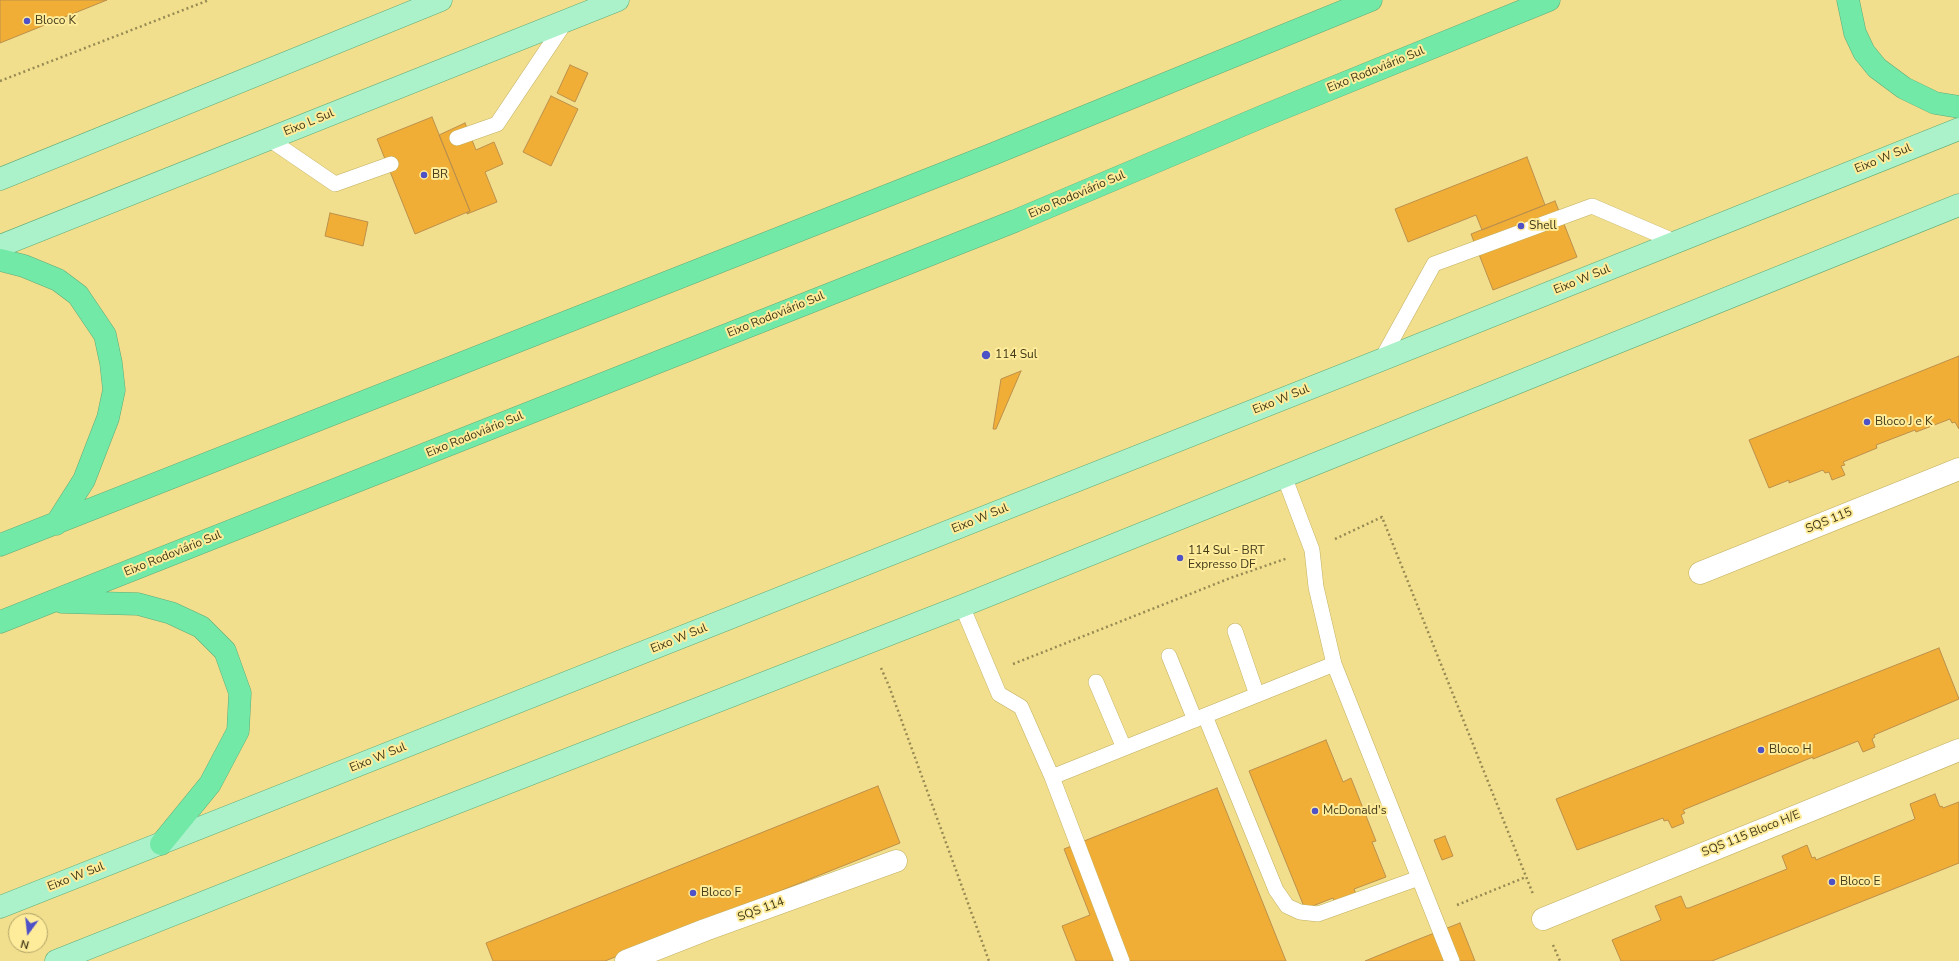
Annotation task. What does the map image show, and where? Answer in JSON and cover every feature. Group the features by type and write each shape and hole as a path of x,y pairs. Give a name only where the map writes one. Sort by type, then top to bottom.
{"highway":[{"path":"0,546 993,154 1371,0"},
{"name":"Eixo Rodoviário Sul","path":"0,622 1015,221 1548,0"},
{"path":"1848,0 1856,33 1864,52 1877,68 1904,88 1934,103 1959,108"},
{"path":"0,260 24,266 58,280 78,295 105,335 111,363 114,390 108,418 84,480 56,524"},
{"path":"53,602 138,604 158,609 171,613 202,627 225,651 240,693 238,731 210,784 161,844"}],"main road":[{"path":"0,179 441,0"},
{"name":"Eixo L Sul","path":"0,246 618,0"},
{"name":"Eixo W Sul","path":"0,908 1959,129"},
{"path":"56,961 376,834 962,606 1959,205"}],"street":[{"name":"SQS 115","path":"1700,572 1959,469"},
{"name":"SQS 115 Bloco H/E","path":"1543,919 1959,750"},
{"name":"SQS 114","path":"626,961 705,930 896,861"}],"lane":[{"path":"457,138 497,124 566,21"},
{"path":"268,139 335,184 390,164"},
{"path":"1381,360 1434,264 1592,206 1676,242"},
{"path":"1284,476 1312,550 1316,587 1334,664 1452,961"},
{"path":"962,606 999,694 1021,708 1052,777 1122,961"},
{"path":"1234,631 1257,695"},
{"path":"1169,656 1200,718 1276,890 1287,906 1300,912 1318,914 1419,878"},
{"path":"1052,777 1334,664"},
{"path":"1096,682 1124,748"}],"path":[{"path":"0,81 210,0"},
{"path":"1331,541 1382,518 1560,961"},
{"path":"1007,666 1233,577 1293,556"},
{"path":"868,642 889,686 989,961"},
{"path":"1454,906 1526,877"}],"building":[{"name":"Bloco K","path":"0,0 107,0 0,43"},
{"path":"570,65 588,73 575,102 557,93"},
{"path":"551,96 578,109 551,166 523,152"},
{"name":"BR","path":"432,117 470,211 415,234 377,139"},
{"path":"465,123 476,150 494,142 503,164 485,172 497,202 467,214 470,211 439,135"},
{"path":"1527,157 1545,205 1482,230 1476,215 1408,242 1395,209"},
{"path":"1555,201 1577,257 1493,290 1471,234"},
{"path":"330,213 368,222 363,246 325,236"},
{"name":"Bloco J e K","path":"1959,356 1959,429 1955,422 1952,423 1950,419 1916,432 1915,430 1876,445 1877,448 1843,462 1845,465 1841,466 1845,475 1832,480 1829,472 1825,473 1823,470 1789,483 1789,480 1769,488 1749,440"},
{"path":"1021,371 996,429 993,429 1001,379"},
{"name":"Bloco H","path":"1939,648 1959,699 1874,735 1875,737 1872,739 1875,747 1863,752 1858,741 1813,759 1813,757 1683,810 1685,813 1681,815 1684,823 1672,828 1668,820 1664,821 1663,818 1577,850 1556,799"},
{"name":"McDonald's","path":"1326,740 1343,782 1351,778 1376,841 1372,842 1386,877 1354,889 1358,899 1337,907 1333,898 1305,909 1249,771"},
{"name":"Bloco F","path":"878,786 900,843 605,961 493,961 486,943"},
{"path":"1217,788 1286,961 1076,961 1062,926 1090,915 1064,849"},
{"name":"Bloco E","path":"1935,794 1940,807 1942,806 1943,808 1959,802 1959,863 1712,961 1621,961 1612,940 1661,920 1655,906 1681,896 1686,908 1689,908 1787,869 1782,856 1807,845 1812,858 1815,857 1816,860 1915,819 1910,804"},
{"path":"1445,836 1453,856 1442,860 1434,840"},
{"path":"1460,923 1475,961 1365,961 1414,941"}],"place":[{"name":"Bloco K","path":"27,21"},
{"name":"BR","path":"424,175"},
{"name":"Shell","path":"1521,226"},
{"name":"114 Sul","path":"986,355"},
{"name":"Bloco J e K","path":"1867,422"},
{"name":"114 Sul - BRT Expresso DF","path":"1180,558"},
{"name":"Bloco H","path":"1761,750"},
{"name":"McDonald's","path":"1315,811"},
{"name":"Bloco E","path":"1832,882"},
{"name":"Bloco F","path":"693,893"}]}
